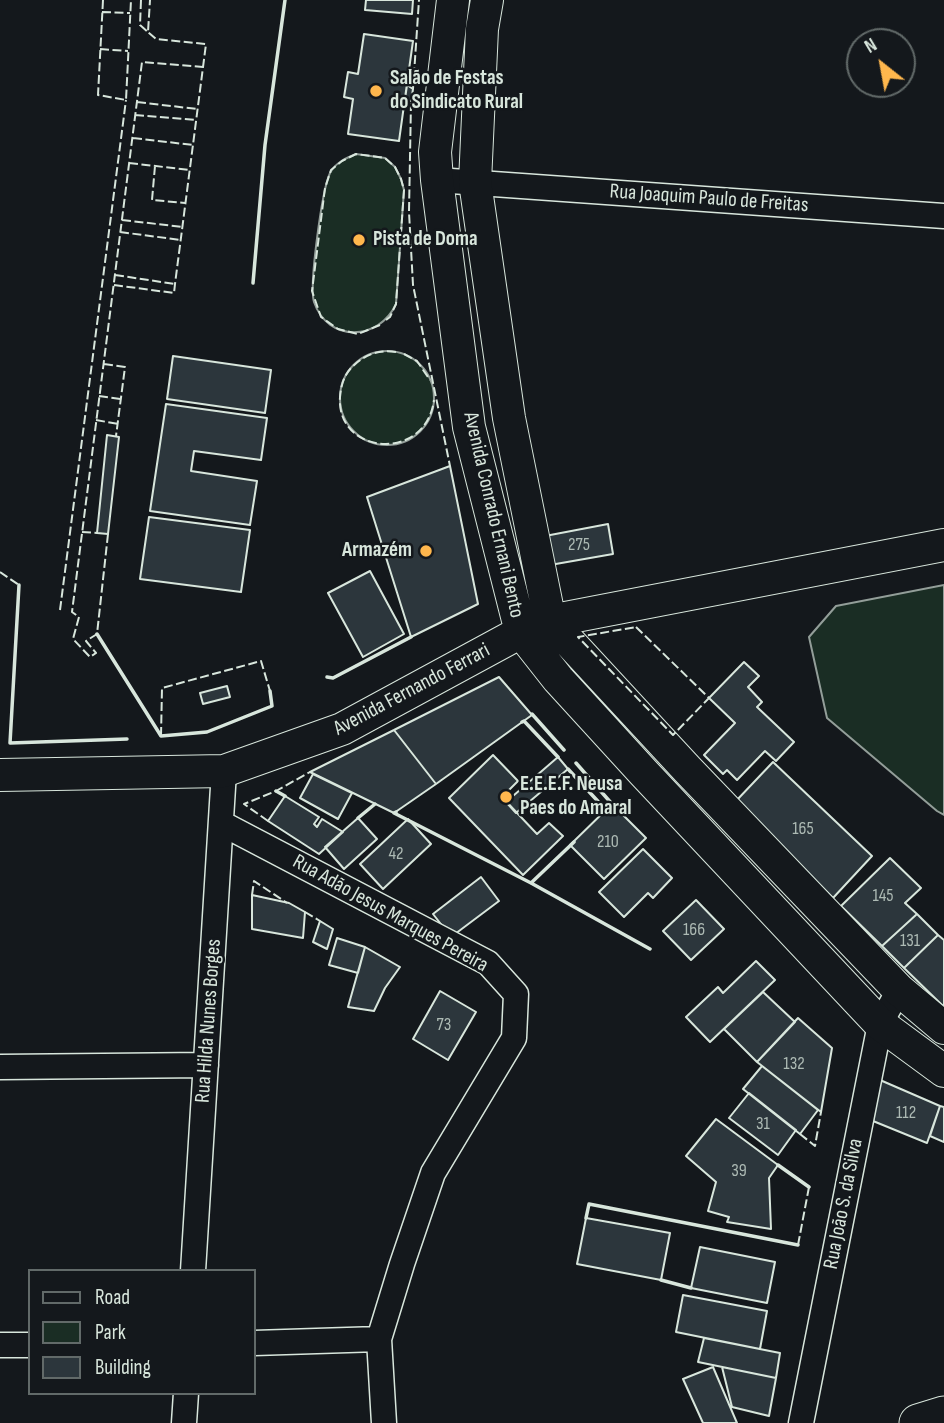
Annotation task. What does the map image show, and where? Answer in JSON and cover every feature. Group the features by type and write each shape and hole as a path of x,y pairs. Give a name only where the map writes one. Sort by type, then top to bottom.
{"main road":[{"path":"918,1423 944,1415"}],"street":[{"name":"Avenida Conrado Ernani Bento","path":"453,0 435,152 437,180 469,427 521,632 558,679 643,772 880,1024 944,1071"},
{"name":"Avenida Conrado Ernani Bento","path":"487,0 482,29 475,182 509,418 550,621 687,769 899,990 944,1028"},
{"name":"Rua Joaquim Paulo de Freitas","path":"437,180 944,216"},
{"path":"469,427 509,418"},
{"name":"Avenida Fernando Ferrari","path":"0,775 224,771 342,729 521,632 550,621 944,545"},
{"name":"Rua Hilda Nunes Borges","path":"193,1269 224,771"},
{"name":"Rua Adão Jesus Marques Pereira","path":"221,823 488,963 516,994 514,1038 433,1173 402,1264 379,1339 384,1423"},
{"name":"Rua João S. da Silva","path":"801,1423 880,1024 899,990"},
{"path":"0,1067 206,1065"},
{"path":"256,1343 379,1339"},
{"path":"0,1345 28,1345"},
{"path":"184,1423 186,1395"}],"green space":[{"name":"Pista de Doma","path":"356,154 385,158 395,167 404,190 396,304 378,325 354,332 330,325 321,315 314,302 313,277 323,198 330,173 335,166"},
{"path":"387,351 405,355 420,365 430,380 434,398 430,416 420,431 405,441 387,445 369,441 354,431 344,416 340,398 344,380 354,365 369,355"},
{"path":"944,585 944,815 827,718 809,637 836,606"}],"building":[{"path":"366,0 413,0 412,14 365,10"},
{"name":"Salão de Festas do Sindicato Rural","path":"364,34 413,41 399,141 348,134 353,99 344,97 348,72 358,74"},
{"path":"407,85 413,89 411,102 405,99"},
{"path":"173,356 271,370 265,413 167,399"},
{"path":"166,404 267,418 261,460 194,451 191,471 257,481 250,525 150,511"},
{"path":"107,435 119,437 108,534 97,533"},
{"name":"Armazém","path":"450,466 478,604 411,637 367,497"},
{"path":"149,517 250,530 241,592 140,579"},
{"path":"608,524 613,554 550,565 545,536"},
{"path":"370,571 404,634 363,657 328,593"},
{"path":"744,662 759,676 748,687 762,702 757,707 794,742 776,761 765,751 737,780 727,770 723,774 704,755 735,723 709,698"},
{"path":"499,677 532,715 436,784 394,730"},
{"path":"227,686 230,697 203,704 200,693"},
{"path":"394,730 436,784 394,813 310,772"},
{"path":"493,755 518,781 502,797 537,834 549,823 563,836 523,875 449,798"},
{"path":"558,757 568,769 516,813 506,802"},
{"path":"773,762 872,856 833,898 736,801"},
{"path":"313,774 352,793 338,819 300,798"},
{"path":"285,796 319,817 314,824 317,827 322,819 343,832 319,854 268,821"},
{"path":"612,804 646,838 604,879 570,845"},
{"path":"358,818 377,839 344,869 325,847"},
{"path":"408,819 431,844 383,889 360,864"},
{"path":"643,849 672,878 653,898 648,893 624,917 599,892"},
{"path":"890,858 921,888 905,903 917,914 882,946 841,906"},
{"path":"481,877 499,901 451,937 433,914"},
{"path":"252,895 289,903 305,912 303,938 252,929"},
{"path":"696,900 724,929 691,960 663,931"},
{"path":"917,914 938,935 904,968 882,946"},
{"path":"320,921 333,929 327,949 313,942"},
{"path":"938,935 944,940 944,1007 904,968"},
{"path":"337,938 365,947 358,973 329,965"},
{"path":"365,947 400,967 385,988 374,1011 348,1007"},
{"path":"756,961 775,980 710,1042 686,1017 718,987 723,993"},
{"path":"440,991 476,1012 448,1060 413,1039"},
{"path":"763,992 795,1022 757,1062 724,1029"},
{"path":"798,1018 832,1048 821,1112 757,1062"},
{"path":"762,1066 818,1110 800,1134 743,1089"},
{"path":"880,1080 940,1106 927,1143 873,1121"},
{"path":"749,1093 796,1130 778,1155 729,1118"},
{"path":"940,1106 944,1107 944,1142 930,1136"},
{"path":"716,1119 778,1165 769,1178 771,1229 727,1222 729,1217 708,1211 716,1182 686,1156"},
{"path":"586,1218 670,1233 661,1280 577,1264"},
{"path":"700,1247 775,1262 767,1303 691,1288"},
{"path":"683,1295 767,1311 760,1349 676,1332"},
{"path":"704,1338 780,1353 776,1378 698,1362"},
{"path":"713,1367 737,1423 703,1423 683,1379"},
{"path":"722,1367 776,1378 769,1416 732,1407"}],"fence":[{"path":"103,0 98,95 126,100 131,0"},
{"path":"141,0 140,25 148,32 150,0"},
{"path":"413,89 419,0"},
{"path":"102,12 130,13"},
{"path":"114,285 174,293 206,44 156,39 148,32"},
{"path":"100,49 128,51"},
{"path":"108,534 97,634 86,641 96,653 90,657 73,639 79,617 72,612 142,62 203,67"},
{"path":"60,610 126,100"},
{"path":"137,102 197,109"},
{"path":"411,102 409,212 413,285 450,466"},
{"path":"135,115 196,120"},
{"path":"133,138 193,145"},
{"path":"380,325 358,334 338,329 321,317 312,291 325,188 331,170 356,154 385,158 395,167 404,190 396,304 386,320"},
{"path":"129,163 190,170"},
{"path":"155,166 152,200 185,203"},
{"path":"122,220 183,227"},
{"path":"120,232 181,240"},
{"path":"115,275 175,284"},
{"path":"396,352 384,351 367,356 347,373 340,397 343,416 352,431 366,440 382,444 400,442 415,434 428,420 434,400"},
{"path":"404,354 417,361 430,380"},
{"path":"104,364 125,367 116,436"},
{"path":"99,396 121,399"},
{"path":"96,420 118,424"},
{"path":"82,532 97,533"},
{"path":"0,572 19,585"},
{"path":"636,627 709,698 673,735 578,637 636,627"},
{"path":"161,736 162,688 261,661 270,691"},
{"path":"268,821 244,804 276,791 310,772"},
{"path":"252,895 254,881 287,903"},
{"path":"305,912 320,921"},
{"path":"800,1134 815,1146 821,1112"},
{"path":"798,1245 809,1187"}],"wall":[{"path":"253,283 265,145 285,0"},
{"path":"10,743 19,585"},
{"path":"97,634 161,736 207,732 272,706 270,691"},
{"path":"327,677 333,678 411,637"},
{"path":"532,714 564,750"},
{"path":"522,722 524,721 558,757"},
{"path":"10,743 127,739"},
{"path":"576,763 612,804"},
{"path":"568,769 606,810 604,812"},
{"path":"276,791 285,796"},
{"path":"358,818 375,804"},
{"path":"396,812 394,813 531,883 650,949"},
{"path":"531,883 574,842"},
{"path":"778,1165 809,1187"},
{"path":"586,1218 589,1204 798,1245"},
{"path":"661,1280 691,1288"}],"place":[{"name":"Salão de Festas do Sindicato Rural","path":"376,91"},
{"name":"Pista de Doma","path":"359,240"},
{"name":"Armazém","path":"426,551"},
{"name":"E.E.E.F. Neusa Paes do Amaral","path":"506,797"}]}
